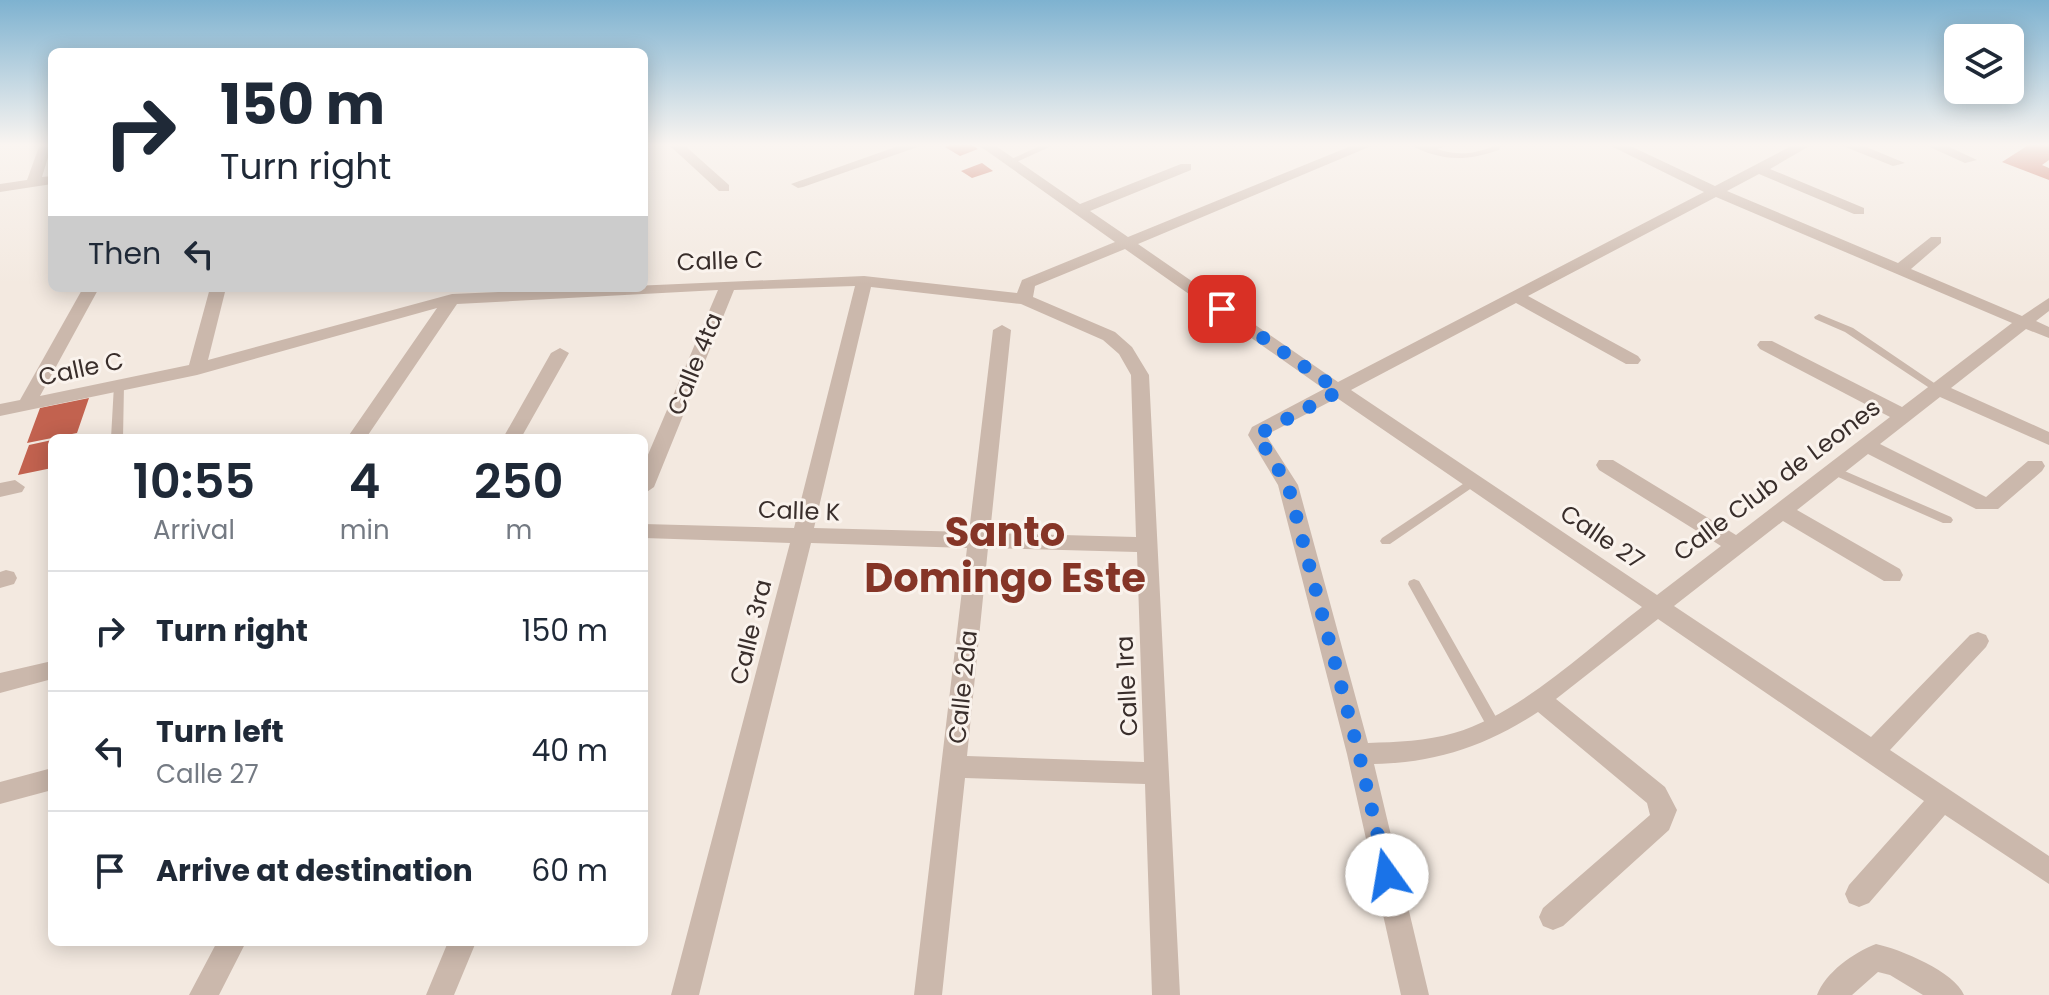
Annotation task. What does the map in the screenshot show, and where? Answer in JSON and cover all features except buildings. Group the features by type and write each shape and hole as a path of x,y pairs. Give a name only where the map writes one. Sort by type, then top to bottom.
{"street":[{"name":"Calle 27","path":"1050,190 1472,482 2049,871"},
{"path":"1079,210 1128,190"},
{"path":"1024,299 1028,283 1256,190"},
{"path":"1713,190 2049,333"},
{"path":"1415,995 1359,754 1288,485 1259,440 1259,431 1719,190"},
{"path":"1810,190 1859,211"},
{"path":"1899,270 1936,240"},
{"name":"Calle C","path":"648,287 864,281 1024,299"},
{"name":"Calle 3ra","path":"685,995 864,281"},
{"name":"Calle 4ta","path":"648,477 728,285"},
{"path":"26,405 89,292"},
{"path":"197,369 217,292"},
{"name":"Calle C","path":"0,410 197,369 452,293 486,292"},
{"path":"359,434 452,293"},
{"path":"1517,297 1632,360"},
{"name":"Calle 1ra","path":"1024,299 1109,336 1126,351 1140,375 1166,995"},
{"name":"Calle Club de Leones","path":"1359,754 1416,754 1449,748 1495,728 1539,699 2049,303"},
{"name":"Calle 2da","path":"928,995 1002,330"},
{"path":"1766,345 1904,416"},
{"path":"514,434 560,353"},
{"path":"1938,389 2049,439"},
{"path":"1866,445 1983,504 1991,504 2035,466"},
{"path":"1606,465 1736,545"},
{"path":"1781,510 1892,575"},
{"name":"Calle K","path":"648,531 1145,545"},
{"path":"1874,751 1978,641"},
{"path":"0,683 48,671"},
{"path":"1539,699 1656,795 1664,810 1660,822 1553,917"},
{"path":"955,767 1157,773"},
{"path":"0,793 48,780"},
{"path":"1859,894 1943,798"},
{"path":"203,995 230,946"},
{"path":"440,995 460,946"},
{"path":"1831,995 1863,965 1876,958 1895,962 1950,995"}],"lane":[{"path":"1819,317 1849,330 1938,389"},
{"path":"117,434 119,385"},
{"path":"1833,470 1947,520"},
{"path":"1386,541 1472,482"},
{"path":"1414,584 1495,728"}],"district":[{"name":"Santo Domingo Este","path":"1005,555"}],"route":[{"path":"1222,309 1339,391 1259,431 1257,435 1288,485 1359,754 1387,875"}]}
